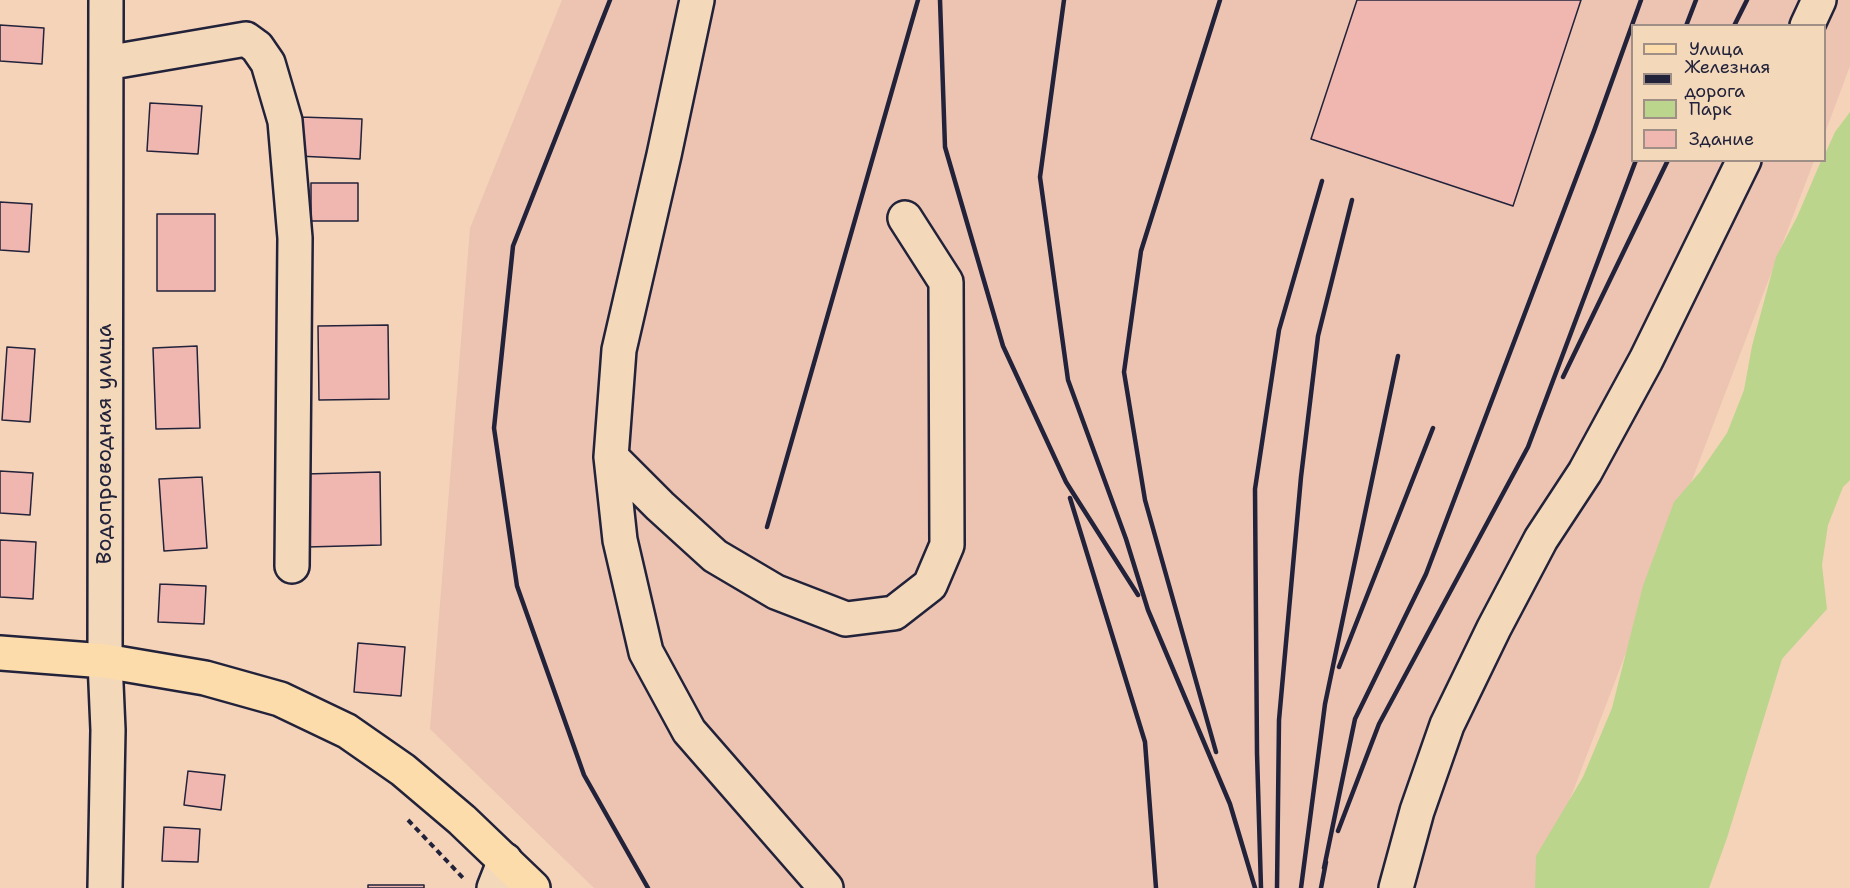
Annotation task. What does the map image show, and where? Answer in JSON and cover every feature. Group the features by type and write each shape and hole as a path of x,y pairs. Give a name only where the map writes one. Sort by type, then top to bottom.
{"main road":[{"path":"0,653 105,662 205,678 280,699 347,731 403,770 499,874 533,888"}],"street":[{"name":"Водопроводная улица","path":"105,888 108,730 105,662 106,0"},
{"path":"697,0 619,350 611,457 620,540 646,652 689,731 826,888"},
{"path":"1808,24 1819,0"},
{"path":"106,63 246,39 256,47 268,63 285,122 295,238 292,566"},
{"path":"1396,888 1418,811 1452,714 1541,538 1586,472 1646,360 1743,162"},
{"path":"611,457 715,556 776,592 846,619 894,613 930,585 947,545 946,282 905,218"}],"path":[{"path":"404,816 472,888"}],"shaded area":[{"path":"562,0 1850,0 1850,66 1826,130 1826,24 1631,24 1631,162 1814,162 1536,888 594,888 430,729 470,228"}],"green space":[{"path":"1850,112 1850,480 1843,487 1828,525 1822,565 1827,609 1782,659 1727,838 1709,888 1535,888 1536,856 1583,777 1612,708 1643,586 1674,502 1700,472 1727,433 1744,390 1752,346 1776,257 1797,217 1821,162 1826,162 1826,152 1835,132"}],"building":[{"path":"1357,0 1581,0 1513,206 1311,139"},
{"path":"0,25 44,28 42,64 0,61"},
{"path":"150,103 202,106 198,154 147,151"},
{"path":"300,117 362,119 360,159 298,156"},
{"path":"311,183 358,183 358,221 311,221"},
{"path":"0,202 32,204 29,252 0,250"},
{"path":"157,214 215,214 215,291 157,291"},
{"path":"388,325 389,399 319,400 318,326"},
{"path":"197,346 200,428 156,429 153,348"},
{"path":"7,347 35,349 30,422 2,420"},
{"path":"0,471 33,473 30,515 0,513"},
{"path":"380,472 381,545 307,547 305,474"},
{"path":"202,477 207,548 164,551 159,479"},
{"path":"0,540 36,542 33,599 0,597"},
{"path":"160,584 206,586 204,624 158,622"},
{"path":"358,643 405,647 401,696 354,692"},
{"path":"188,771 225,775 221,810 184,805"},
{"path":"164,827 200,829 198,862 162,861"},
{"path":"368,885 424,885 424,888 368,888"}],"railway":[{"path":"610,0 513,246 494,428 517,586 584,775 648,888"},
{"path":"767,527 918,0"},
{"path":"940,0 945,147 1003,346 1066,482 1138,595"},
{"path":"1064,0 1040,177 1068,380 1126,539 1148,610 1230,804 1255,888"},
{"path":"1216,752 1145,500 1124,372 1141,251 1220,0"},
{"path":"1632,24 1641,0"},
{"path":"1687,24 1696,0"},
{"path":"1735,24 1747,0"},
{"path":"1324,868 1355,719 1426,574 1631,28"},
{"path":"1338,831 1379,724 1528,447 1635,162"},
{"path":"1563,377 1667,162"},
{"path":"1261,888 1257,753 1255,489 1279,330 1322,181"},
{"path":"1277,888 1279,720 1301,477 1318,336 1352,200"},
{"path":"1301,888 1325,704 1398,356"},
{"path":"1339,667 1433,428"},
{"path":"1070,498 1145,742 1156,888"},
{"path":"1321,888 1326,862"}]}
